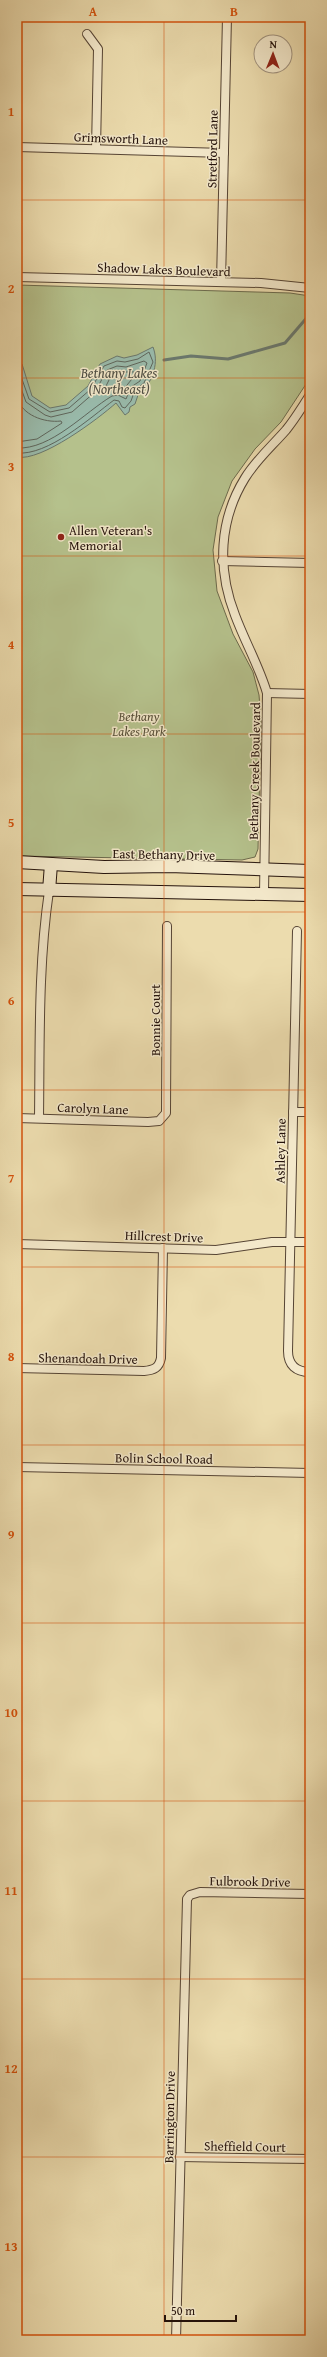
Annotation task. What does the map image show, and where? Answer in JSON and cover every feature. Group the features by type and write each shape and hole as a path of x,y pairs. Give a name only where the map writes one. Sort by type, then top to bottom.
{"main road":[{"name":"East Bethany Drive","path":"17,862 104,867 169,866 310,871"},
{"path":"49,891 51,864"},
{"path":"17,889 49,891 310,895"}],"street":[{"name":"Stretford Lane","path":"221,282 227,17"},
{"path":"87,34 98,48 96,149"},
{"name":"Grimsworth Lane","path":"17,147 224,153"},
{"name":"Shadow Lakes Boulevard","path":"17,277 221,282 272,284 310,288"},
{"name":"Bethany Creek Boulevard","path":"264,894 267,693 262,674 234,615 225,584 222,561 227,517 244,479 255,462 286,429 310,395"},
{"path":"222,561 310,563"},
{"path":"267,693 310,694"},
{"path":"39,1118 40,988 43,930 49,891"},
{"name":"Bonnie Court","path":"166,1113 167,926"},
{"name":"Ashley Lane","path":"297,931 289,1242 288,1351 290,1364 295,1369 310,1372"},
{"path":"293,1112 310,1112"},
{"name":"Carolyn Lane","path":"17,1118 148,1122 159,1121 166,1113"},
{"name":"Hillcrest Drive","path":"17,1244 216,1250 249,1244 310,1242"},
{"name":"Shenandoah Drive","path":"17,1368 144,1371 152,1370 157,1367 161,1358 163,1248"},
{"name":"Bolin School Road","path":"17,1467 310,1473"},
{"name":"Fulbrook Drive","path":"190,1895 200,1892 310,1894"},
{"name":"Barrington Drive","path":"176,2340 186,1903 190,1895"},
{"name":"Sheffield Court","path":"180,2156 310,2159"}],"green space":[{"name":"Bethany Lakes Park","path":"17,285 290,293 310,296 310,378 281,422 255,449 232,481 218,517 213,550 217,591 233,634 253,672 259,695 261,720 258,849 255,857 242,860 17,856"}],"water":[{"name":"Bethany Lakes (Northeast)","path":"153,347 155,353 155,365 152,376 143,392 139,392 135,404 130,407 129,412 125,415 116,403 69,438 40,453 27,457 17,457 17,360 22,364 32,396 50,408 66,405 88,386 100,364 117,356 124,358 137,355"}],"waterway":[{"path":"164,360 191,356 228,359 285,343 310,314"}],"place":[{"name":"Allen Veteran's Memorial","path":"61,537"}]}
